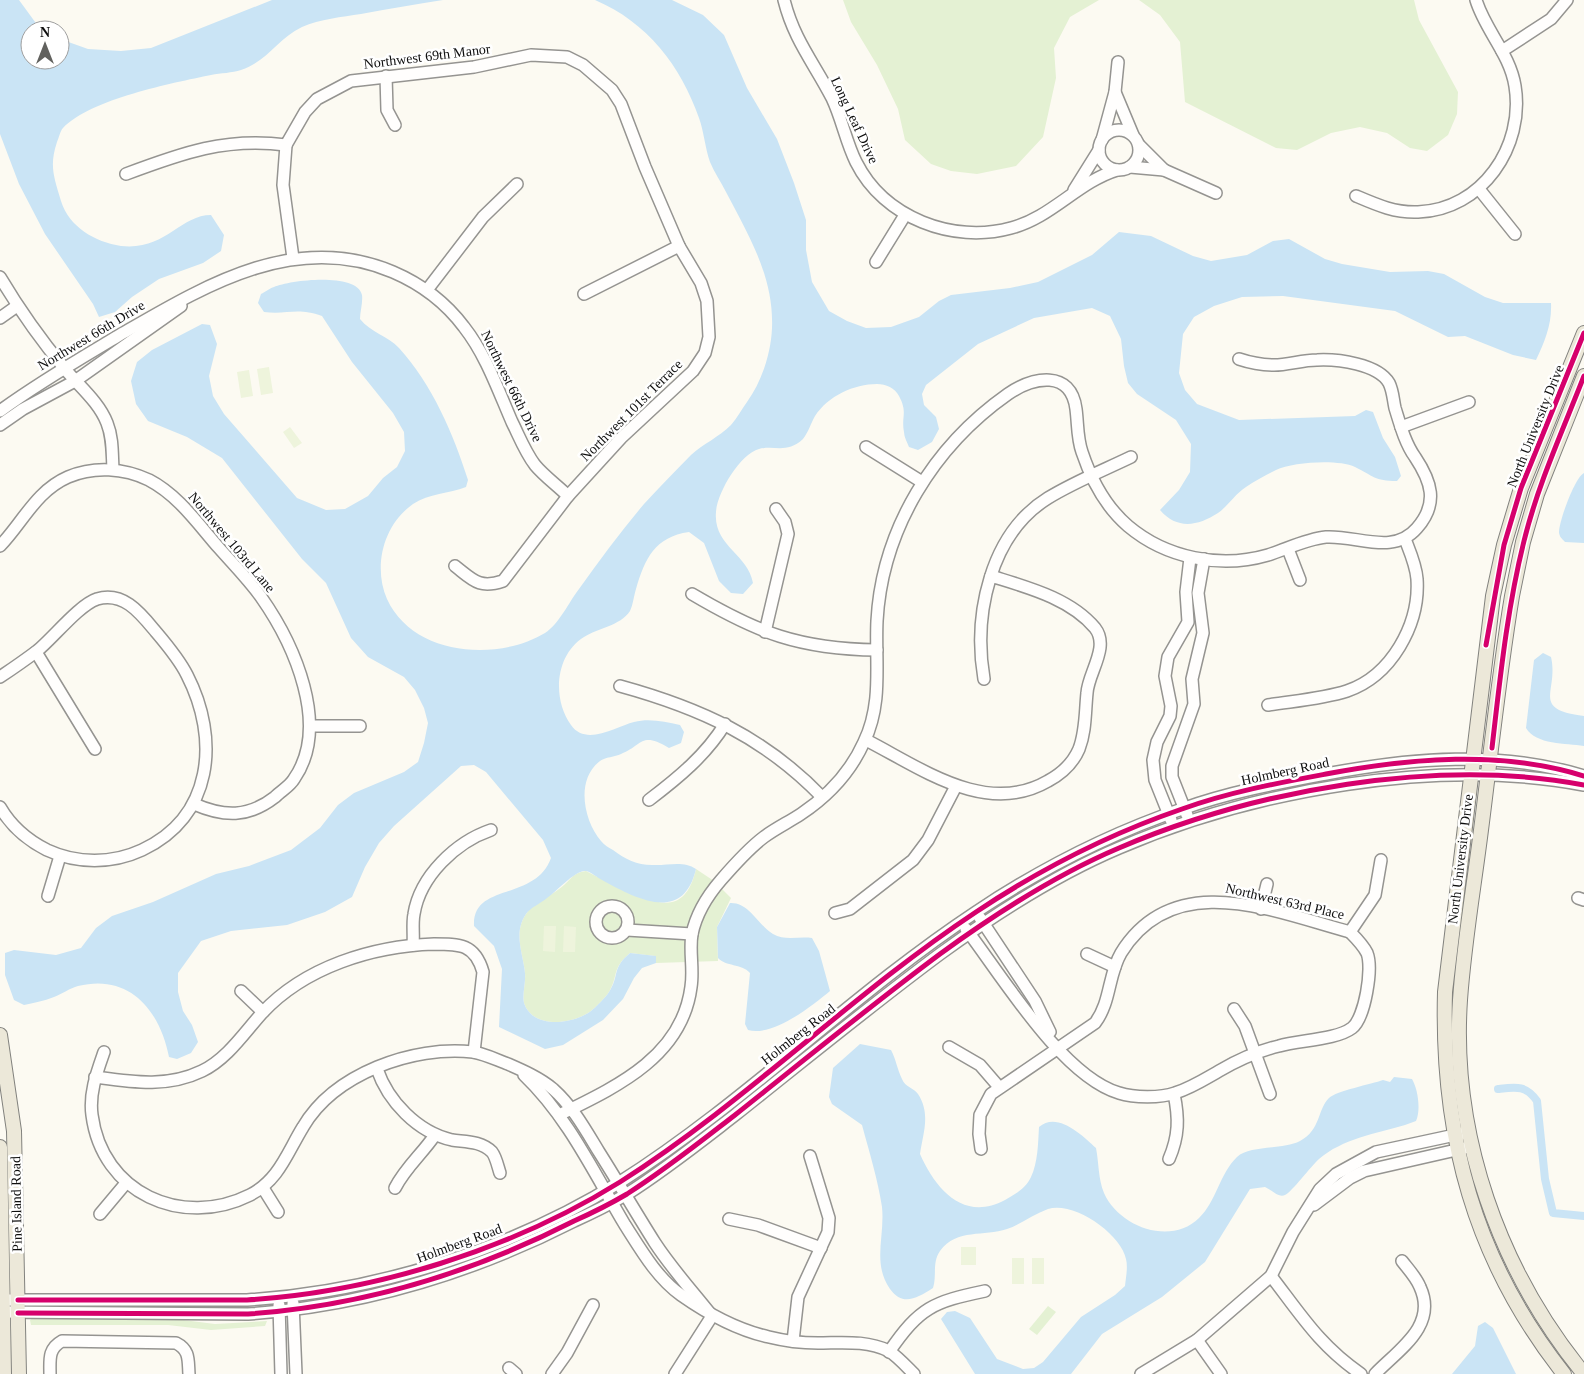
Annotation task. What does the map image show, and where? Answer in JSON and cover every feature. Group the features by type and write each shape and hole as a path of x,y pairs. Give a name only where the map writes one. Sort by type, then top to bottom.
{"main road":[{"name":"North University Drive","path":"1564,1374 1517,1306 1499,1271 1471,1202 1453,1134 1445,1060 1445,992 1486,645 1504,545 1533,456 1584,333"},
{"name":"North University Drive","path":"1584,376 1537,494 1523,542 1504,647 1460,1001 1464,1092 1469,1132 1492,1214 1532,1302 1584,1374"},
{"name":"Pine Island Road","path":"0,1035 14,1131 19,1374"},
{"name":"Pine Island Road","path":"0,1147 1,1306 4,1374"}],"street":[{"name":"Long Leaf Drive","path":"784,0 800,46 837,108 857,164 881,194 905,215 946,230 967,233 990,233 1032,221 1096,178 1117,170"},
{"path":"1356,196 1386,209 1419,212 1434,210 1451,204 1479,189 1500,164 1508,149 1516,117 1515,85 1502,51 1492,37 1476,0"},
{"path":"1502,51 1551,19 1567,0"},
{"name":"Northwest 69th Manor","path":"286,145 305,112 317,99 351,80 474,67 530,54 566,57 583,65"},
{"name":"Long Leaf Drive","path":"1071,195 1101,145 1115,92 1118,62"},
{"name":"Northwest 101st Terrace","path":"455,566 478,584 490,585 502,581 568,496 621,438 694,371 704,353 710,318 708,300 701,283 679,246 644,167 621,104 612,90 583,65"},
{"path":"386,76 387,110 395,125"},
{"name":"Long Leaf Drive","path":"1115,92 1136,140 1164,170"},
{"path":"1116,130 1136,140 1138,158 1130,168 1117,170 1106,166 1101,145 1116,130"},
{"path":"126,174 206,146 260,141 286,145 283,185 293,258"},
{"name":"Long Leaf Drive","path":"1130,168 1164,170 1216,194"},
{"path":"427,290 483,217 517,184"},
{"path":"1479,189 1515,234"},
{"path":"876,262 905,215"},
{"path":"584,294 679,246"},
{"name":"Northwest 66th Drive","path":"0,411 64,368 163,310 200,291 260,266 293,258 348,258 378,266 406,278 427,290 464,327 479,349 522,444 535,465 568,496"},
{"path":"0,277 17,306 64,368 98,406 107,423 112,440 112,469 89,471 70,476 52,486 38,498 0,546"},
{"name":"Northwest 66th Drive","path":"0,425 23,409 75,381 167,317 200,291"},
{"path":"0,318 17,306"},
{"path":"559,1115 647,1066 662,1050 686,1008 692,986 692,934 709,895 743,855 764,838 806,811 840,780 866,740 873,716 878,682 877,620 891,548 922,482 940,456 987,408 1016,388 1034,380 1048,379 1066,386 1076,405 1080,447 1091,476 1115,514 1151,542 1190,558 1241,561 1320,538 1348,538 1374,543 1388,543 1405,539 1416,529 1425,517 1431,492 1428,477 1413,455 1401,427 1392,388 1378,370 1321,359 1272,365 1256,364 1239,359"},
{"path":"1401,427 1469,402"},
{"path":"866,447 922,482"},
{"path":"984,679 980,659 980,630 983,603 991,576 1001,553 1014,531 1033,510 1048,498 1131,457"},
{"name":"Northwest 103rd Lane","path":"112,469 150,481 176,498 260,596 292,655 308,705 311,726 303,764 294,780 267,803 249,811 230,814 213,812 194,804"},
{"path":"765,632 788,534 785,522 776,509"},
{"path":"1268,705 1348,690 1364,682 1388,662 1402,641 1414,614 1417,578 1405,539"},
{"path":"1288,548 1300,580"},
{"path":"1174,827 1156,780 1153,760 1157,742 1170,716 1171,706 1165,676 1168,657 1188,622 1186,592 1190,558"},
{"path":"1190,821 1172,776 1172,766 1194,704 1192,679 1203,633 1198,593 1204,560"},
{"path":"866,740 956,786 978,793 1000,795 1020,792 1051,780 1071,763 1079,749 1084,729 1087,690 1100,650 1101,639 1090,623 1059,602 1036,591 991,576"},
{"path":"692,594 737,620 765,632 812,645 842,649 877,650"},
{"path":"0,677 36,652 80,609 96,599 121,600 134,607 168,647 186,673 196,696 204,723 206,767 194,804 168,835 128,856 104,861 60,856 36,845 18,831 0,807"},
{"path":"36,652 95,749"},
{"path":"620,686 668,700 746,734 804,778 822,797"},
{"path":"649,800 680,776 714,742 725,724"},
{"path":"311,726 360,726"},
{"name":"Holmberg Road","path":"1,1306 278,1298 381,1280 474,1252 534,1226 618,1182 710,1117 934,941 976,912 1068,858 1169,814 1266,785 1362,767 1490,759 1537,764 1584,776"},
{"name":"Holmberg Road","path":"18,1306 248,1314 280,1312 383,1293 469,1268 538,1240 626,1194 718,1128 910,976 970,933 1030,894 1108,854 1190,821 1269,800 1365,782 1416,777 1488,776 1538,778 1584,784"},
{"path":"835,913 850,909 913,860 928,840 956,786"},
{"path":"413,945 414,914 427,882 436,869 463,844 473,836 491,830"},
{"path":"48,896 60,856"},
{"path":"962,922 1025,1009 1059,1049 1087,1076 1120,1094 1138,1096 1174,1094 1256,1053 1302,1040 1338,1034 1352,1028 1360,1020 1364,1010 1368,964 1367,954 1350,932 1375,895 1381,860"},
{"path":"1261,909 1267,884"},
{"name":"Northwest 63rd Place","path":"982,1149 979,1134 980,1115 991,1094 1095,1023 1104,1012 1115,966 1122,952 1133,938 1166,912 1192,902 1213,901 1261,909 1350,932"},
{"path":"976,912 1035,1001 1059,1049"},
{"path":"627,930 692,934"},
{"path":"95,1076 134,1083 160,1083 187,1078 205,1070 221,1057 263,1012 297,984 323,969 353,958 413,945 454,944 464,946 474,953 480,962 483,972 474,1052"},
{"path":"1087,954 1115,966"},
{"path":"241,992 263,1012"},
{"path":"1234,1009 1245,1026 1270,1094"},
{"path":"949,1047 980,1066 1000,1087"},
{"path":"104,1052 95,1076 91,1114 96,1134 107,1158 126,1182 147,1196 168,1204 188,1208 209,1208 229,1204 262,1188 287,1159 303,1126 317,1106 333,1090 354,1077 420,1054 474,1052 516,1068 552,1088 572,1108 671,1266 712,1316"},
{"path":"516,1068 545,1096 559,1115 642,1251 660,1275 679,1294 712,1316 748,1331 793,1341 818,1343 845,1341 867,1344 889,1352 914,1374"},
{"path":"377,1069 384,1088 402,1111 436,1135 484,1146 493,1153 500,1173"},
{"path":"1169,1159 1178,1129 1178,1114 1174,1094"},
{"path":"1141,1374 1197,1340 1271,1276 1320,1189 1336,1174 1362,1158 1390,1148 1469,1132"},
{"path":"395,1188 404,1171 420,1157 436,1135"},
{"path":"1305,1213 1327,1193 1364,1171 1472,1147"},
{"path":"793,1341 798,1296 828,1232 829,1218 810,1156"},
{"path":"100,1214 126,1182"},
{"path":"262,1188 278,1212"},
{"path":"729,1219 758,1225 821,1248"},
{"path":"1375,1374 1412,1340 1420,1328 1424,1313 1424,1299 1420,1286 1402,1261"},
{"path":"1271,1276 1322,1344 1339,1359 1361,1374"},
{"path":"889,1352 906,1327 931,1306 947,1299 985,1291"},
{"path":"291,1296 294,1309 296,1374"},
{"path":"278,1298 280,1312 280,1374"},
{"path":"552,1374 567,1353 593,1305"},
{"path":"675,1374 712,1316"},
{"path":"1197,1340 1220,1374"},
{"path":"50,1374 50,1354 54,1346 62,1341 176,1343 184,1347 188,1355 189,1374"}],"green space":[{"path":"843,0 1099,0 1070,17 1054,48 1056,78 1043,137 1016,166 977,174 951,171 931,164 905,140 898,109 877,65 851,22"},
{"path":"1139,0 1414,0 1419,20 1458,92 1457,114 1448,135 1427,151 1410,148 1387,133 1360,127 1331,133 1297,150 1276,148 1185,102 1180,42 1160,15"},
{"path":"269,367 273,393 261,395 257,369"},
{"path":"249,370 253,396 241,398 237,372"},
{"path":"290,427 302,443 294,448 283,432"},
{"path":"696,869 714,881 731,898 717,927 718,961 656,963 655,956 630,953 620,963 612,986 607,994 593,1009 584,1015 575,1019 554,1022 545,1021 529,1012 524,1003 525,973 519,936 522,921 532,907 563,886 574,875 586,871 644,898 664,903 672,902 680,899 686,892 692,883"},
{"path":"544,926 556,926 555,952 543,951"},
{"path":"564,926 576,927 575,952 563,952"},
{"path":"961,1247 976,1247 976,1265 961,1265"},
{"path":"1012,1258 1024,1258 1024,1284 1012,1284"},
{"path":"1032,1258 1044,1258 1044,1284 1032,1284"},
{"path":"1048,1306 1056,1312 1037,1335 1029,1329"},
{"path":"33,1318 175,1319 215,1324 267,1321 265,1326 211,1330 168,1325 31,1325 30,1320"}],"water":[{"path":"0,0 19,0 34,20 20,20 20,70 70,70 70,43 88,49 121,51 151,48 272,0 443,0 309,24 293,32 266,56 250,66 238,71 195,78 133,94 92,109 63,128 53,158 55,178 65,210 84,232 111,244 136,246 161,238 190,221 211,215 224,235 221,251 203,263 159,279 132,297 115,312 99,317 93,304 45,234 19,184 0,134"},
{"path":"595,0 672,0 703,15 724,35 747,88 777,139 794,183 806,220 806,250 812,282 829,311 847,321 866,328 891,327 919,317 939,301 951,295 1010,288 1038,282 1092,255 1119,232 1151,236 1193,256 1211,261 1247,255 1273,241 1289,239 1325,259 1342,264 1390,272 1428,271 1444,274 1485,297 1503,303 1551,303 1549,325 1545,339 1536,360 1513,355 1465,336 1448,337 1395,311 1283,296 1242,297 1214,306 1194,317 1183,334 1179,373 1185,390 1197,404 1239,420 1355,416 1366,410 1373,412 1383,438 1395,457 1401,476 1397,481 1383,480 1355,467 1327,462 1284,467 1242,490 1218,513 1203,521 1188,524 1173,521 1160,510 1179,490 1190,472 1191,444 1176,420 1137,394 1128,383 1121,339 1110,316 1092,308 1034,318 978,344 926,385 922,394 924,405 936,417 939,429 932,442 918,450 909,447 905,438 903,427 904,411 897,393 890,387 877,384 859,386 834,397 820,409 805,437 797,444 786,448 765,448 752,452 737,466 725,485 717,504 716,512 720,533 725,542 745,564 753,583 743,594 731,593 719,581 704,543 689,532 677,535 660,544 653,551 643,568 632,606 626,616 584,637 574,645 562,666 559,690 561,703 571,725 577,731 593,735 646,720 680,725 684,732 681,743 669,748 653,740 647,740 621,754 600,761 592,769 587,779 585,801 590,823 595,833 604,844 622,856 641,864 680,864 696,869 690,886 681,897 670,902 644,899 630,894 586,871 582,871 526,914 522,921 519,936 525,973 524,1003 529,1012 545,1021 554,1022 575,1019 591,1011 609,992 620,963 630,953 656,956 656,963 642,968 634,978 623,999 603,1020 563,1045 545,1049 499,1027 502,969 494,946 474,926 476,912 483,903 493,897 532,881 543,872 551,858 543,840 486,772 474,765 461,766 394,826 379,843 365,867 352,897 325,912 287,925 231,931 201,941 178,973 178,992 183,1011 192,1025 198,1042 191,1053 177,1059 169,1057 165,1040 150,1011 140,999 113,985 96,983 78,986 57,996 24,1005 14,1000 5,975 5,953 14,950 56,955 81,948 96,928 112,916 153,902 216,874 249,866 291,850 320,828 338,805 354,793 404,772 418,762 428,723 424,708 415,690 404,677 368,657 351,638 326,583 302,559 222,458 187,437 148,421 136,404 131,381 137,362 152,350 202,324 210,325 217,344 209,376 213,396 224,414 297,498 326,510 345,509 368,496 383,478 397,467 405,451 404,432 393,413 352,362 322,316 306,312 264,312 258,303 261,294 269,289 294,282 308,280 336,281 348,283 357,288 362,295 360,319 399,348 422,377 449,428 468,480 466,487 419,500 394,523 383,547 381,560 383,587 387,599 399,618 416,632 436,642 458,648 481,650 504,648 525,642 550,629 644,504 691,455 731,425 752,394 765,366 772,328 772,309 769,291 758,257 712,166 708,157 699,118 672,64 660,48 631,20"},
{"path":"1584,473 1584,543 1565,542 1559,533 1560,526 1576,482"},
{"path":"1543,653 1551,657 1550,697 1552,703 1557,709 1584,716 1584,746 1537,738 1526,728 1534,660"},
{"path":"730,903 743,906 773,934 787,938 812,938 819,951 830,991 803,1012 780,1025 758,1031 748,1030 745,1024 750,973 742,968 725,963 718,958 717,927"},
{"path":"860,1044 891,1050 903,1082 918,1094 922,1101 925,1116 920,1154 934,1179 953,1199 964,1205 977,1207 990,1206 1013,1195 1029,1181 1033,1171 1039,1127 1046,1123 1061,1123 1077,1131 1096,1148 1102,1187 1111,1205 1133,1223 1147,1229 1161,1231 1174,1231 1187,1226 1199,1218 1210,1204 1226,1171 1237,1157 1243,1153 1293,1144 1307,1136 1315,1126 1325,1103 1333,1095 1383,1080 1390,1082 1394,1077 1412,1079 1419,1106 1418,1116 1416,1121 1338,1146 1319,1159 1285,1195 1277,1195 1265,1187 1250,1189 1205,1262 1162,1297 1102,1334 1071,1374 975,1374 941,1319 947,1312 955,1311 970,1318 997,1359 1023,1369 1034,1368 1043,1362 1081,1317 1115,1295 1125,1286 1126,1259 1122,1249 1115,1240 1095,1222 1070,1210 1048,1209 1007,1229 971,1234 954,1239 938,1255 935,1264 933,1288 910,1299 900,1298 895,1295 885,1279 880,1260 882,1207 876,1176 862,1125 832,1104 829,1097 833,1068"},
{"path":"1485,1322 1493,1328 1516,1374 1452,1374 1475,1346 1478,1326"}],"waterway":[{"path":"1498,1089 1520,1088 1529,1092 1537,1101 1545,1179 1553,1213 1584,1216"}],"cycle path":[{"path":"1486,645 1504,545 1521,488 1584,333"},
{"path":"1492,748 1509,618 1524,541 1544,478 1584,376"},
{"path":"18,1300 247,1300 344,1288 440,1264 534,1228 620,1182 711,1118 842,1012 930,944 976,912 1024,882 1075,854 1128,830 1182,809 1236,793 1326,774 1390,764 1455,759 1488,760 1520,762 1584,776"},
{"path":"18,1313 248,1314 291,1310 374,1295 456,1271 535,1240 627,1194 695,1146 961,939 1049,883 1119,848 1172,827 1228,810 1287,795 1347,784 1408,777 1468,775 1527,777 1584,785"}]}
